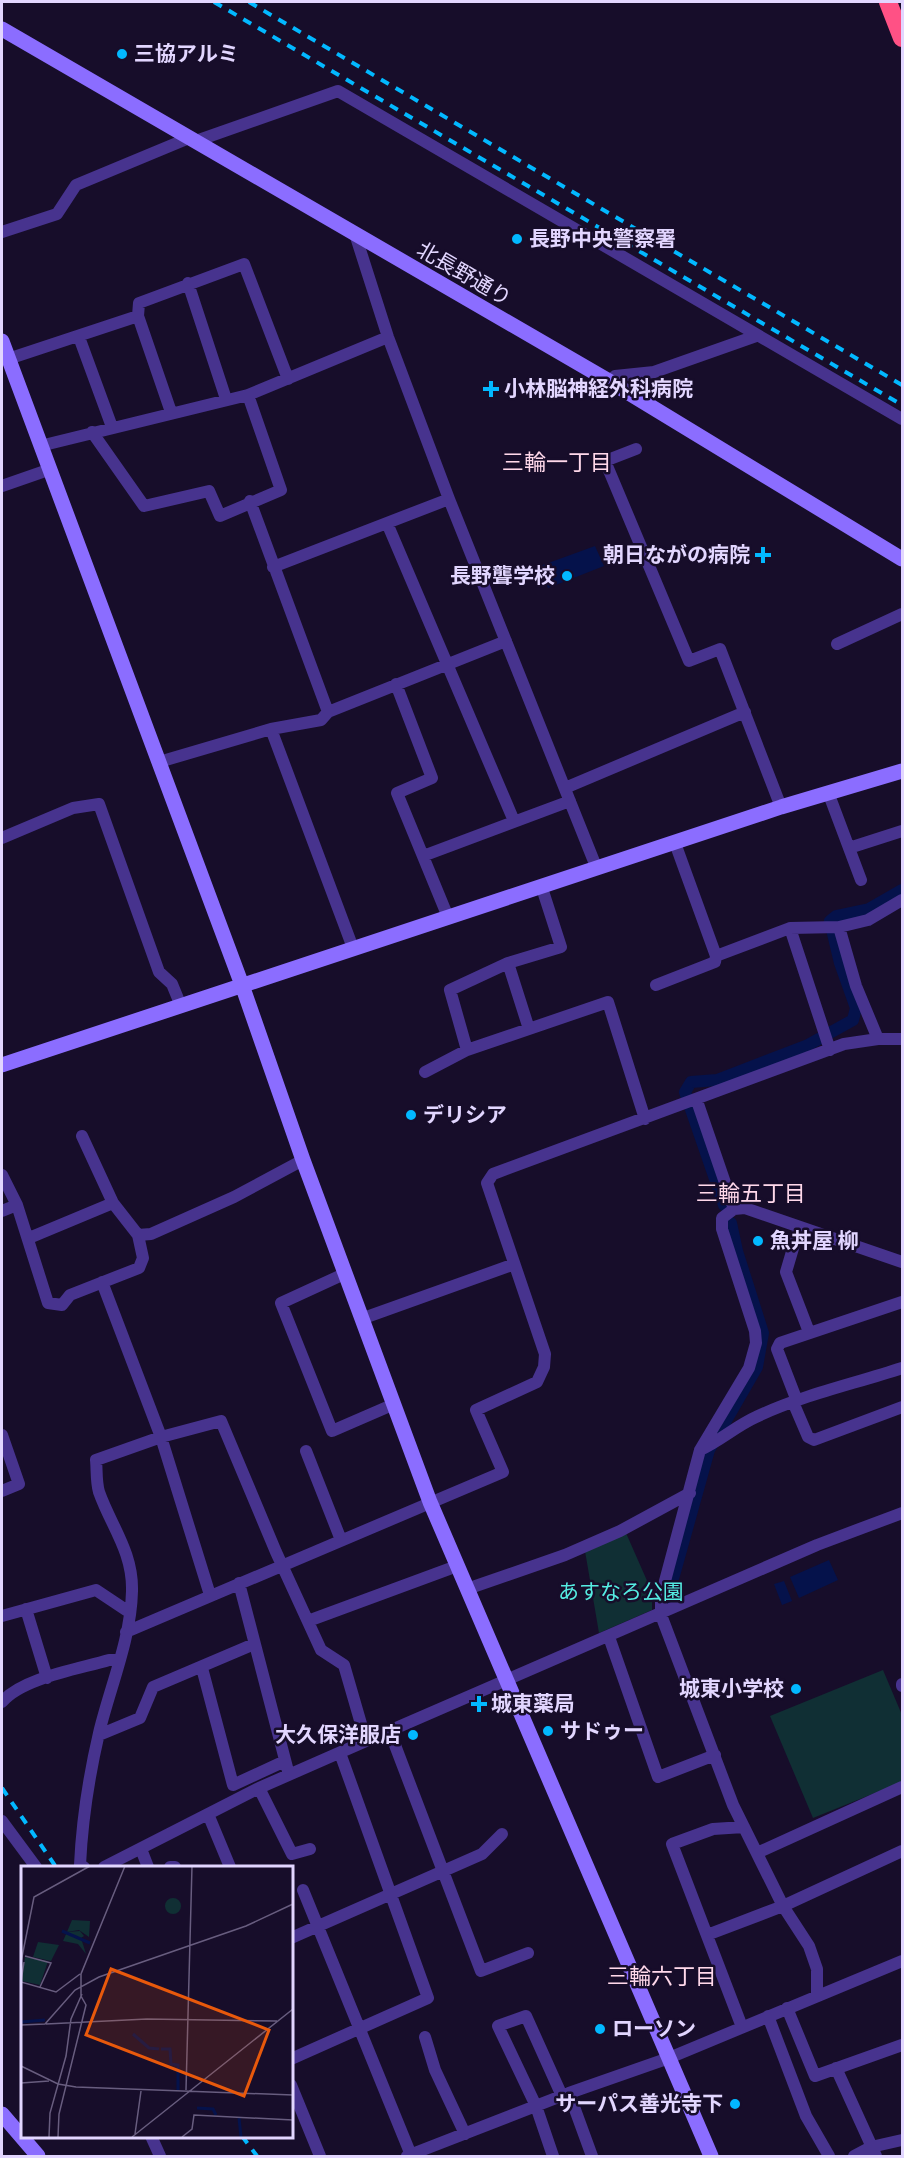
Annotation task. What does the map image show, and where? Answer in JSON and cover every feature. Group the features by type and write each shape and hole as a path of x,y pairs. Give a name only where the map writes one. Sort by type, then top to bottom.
{"highway":[{"path":"888,2 903,38"}],"street":[{"name":"北長野通り","path":"2,29 356,237 609,381 903,559"},
{"path":"2,232 57,214 76,185 193,140 338,91 756,336 903,419"},
{"path":"356,237 387,337 449,499 597,869"},
{"path":"171,412 138,316 139,303 244,264 288,378"},
{"path":"188,283 226,399"},
{"path":"6,364 138,316"},
{"path":"609,381 615,376 654,372 756,336"},
{"path":"79,337 112,427"},
{"path":"40,446 171,412 248,395 387,337"},
{"path":"2,341 6,364 40,446 242,985 392,1405 457,1566 711,2157"},
{"path":"92,432 144,506 209,491 220,516 250,501 281,490 248,395"},
{"path":"636,449 605,461 688,661 720,649 781,807"},
{"path":"2,486 48,470"},
{"path":"273,567 449,499"},
{"path":"250,501 328,712"},
{"path":"387,523 514,821"},
{"path":"837,644 903,614"},
{"path":"159,762 271,729 321,720 328,712 506,641"},
{"path":"396,684 432,778 397,793 448,917"},
{"path":"565,788 746,712"},
{"path":"271,729 353,948"},
{"path":"2,1065 781,807 903,771"},
{"path":"828,792 861,880"},
{"path":"423,856 570,801"},
{"path":"2,838 73,808 99,804 159,972 172,984 181,1006"},
{"path":"849,848 903,831"},
{"path":"656,984 715,962 716,956 675,843"},
{"path":"467,1050 450,990 508,963 561,947 542,888"},
{"path":"716,956 790,928 834,927 868,920 903,900"},
{"path":"834,927 878,1039"},
{"path":"790,928 827,1041"},
{"path":"508,963 529,1029"},
{"path":"425,1072 467,1050 608,1002 645,1119"},
{"path":"126,1632 503,1472 477,1410 537,1382 544,1367 545,1354 512,1264 487,1183 493,1174 692,1102 827,1041 844,1044 878,1039 903,1039"},
{"path":"692,1102 734,1209"},
{"path":"2,1175 17,1205 29,1238 48,1303 62,1305 70,1295 139,1268 143,1258 138,1235 113,1203 82,1136"},
{"path":"138,1235 151,1234 234,1197 303,1160"},
{"path":"29,1238 113,1203"},
{"path":"2,1211 17,1205"},
{"path":"817,1996 817,1968 809,1946 783,1906 744,1827 661,1615 661,1596 690,1493 707,1447 749,1368 756,1343 755,1331 722,1229 722,1218 734,1209 745,1208 903,1262"},
{"path":"799,1228 786,1272 810,1332"},
{"path":"361,1319 512,1264"},
{"path":"344,1274 281,1303 284,1312 332,1431 392,1405"},
{"path":"102,1282 161,1437 210,1595"},
{"path":"903,1302 780,1343 777,1349 807,1437 814,1440 903,1407"},
{"path":"707,1447 755,1418 795,1402 903,1368"},
{"path":"82,1866 80,1865 81,1853 99,1735 126,1632 132,1591 129,1560 98,1489 96,1460 161,1437 221,1421 276,1552 284,1564 321,1650 344,1665 366,1741"},
{"path":"2,1435 19,1484 2,1491"},
{"path":"306,1451 340,1540"},
{"path":"467,1589 574,1551 620,1531 690,1493"},
{"path":"106,1866 259,1788 661,1615 817,1545 903,1513"},
{"path":"308,1621 457,1566"},
{"path":"239,1583 289,1775"},
{"path":"2,1616 96,1590 129,1612"},
{"path":"26,1609 47,1678"},
{"path":"609,1637 658,1777 715,1755"},
{"path":"99,1735 140,1718 153,1687 254,1644"},
{"path":"2,1702 10,1693 47,1678 109,1659 119,1660"},
{"path":"202,1668 233,1785 285,1761"},
{"path":"390,1732 441,1873 481,1971 528,1953"},
{"path":"292,2059 429,1998 340,1753"},
{"path":"757,1853 903,1787"},
{"path":"259,1788 292,1854 310,1849"},
{"path":"208,1814 230,1866"},
{"path":"2,1821 35,1866"},
{"path":"742,2027 672,1844 713,1829 744,1827"},
{"path":"292,1938 482,1854 502,1834"},
{"path":"141,1849 148,1866"},
{"path":"707,1935 783,1906 903,1851"},
{"path":"303,1890 409,2156 438,2151 465,2134 669,2058 903,1961"},
{"path":"788,2008 815,2076 903,2045"},
{"path":"554,2157 536,2106 498,2026 526,2016 566,2095 592,2157"},
{"path":"768,2016 806,2116 829,2157"},
{"path":"425,2037 435,2070 465,2134"},
{"path":"836,2068 873,2152"},
{"path":"292,2087 320,2157"},
{"path":"2,2114 21,2137"},
{"path":"21,2137 38,2157"},
{"path":"152,2137 160,2157"},
{"path":"854,2157 903,2140"}],"green space":[{"name":"あすなろ公園","path":"626,1533 652,1592 652,1610 599,1633 585,1551"},
{"path":"883,1670 902,1715 902,1782 813,1818 770,1716"}],"shaded area":[{"path":"595,546 604,566 548,588 540,566"},
{"path":"829,1560 838,1580 799,1598 790,1577"},
{"path":"784,1581 792,1601 782,1605 774,1584"}],"waterway":[{"path":"724,1205 685,1092 691,1082 717,1080 808,1045 853,1020 856,1008 840,963 830,921 836,916 869,909 902,890"},
{"path":"666,1604 709,1450 757,1367 763,1333 737,1251 731,1223"}],"railway":[{"path":"214,2 902,405"},
{"path":"249,2 902,385"},
{"path":"2,1788 55,1866"},
{"path":"243,2137 257,2156"}],"place":[{"name":"三協アルミ","path":"122,54"},
{"name":"長野中央警察署","path":"517,239"},
{"name":"小林脳神経外科病院","path":"491,389"},
{"name":"朝日ながの病院","path":"763,555"},
{"name":"長野聾学校","path":"567,576"},
{"name":"デリシア","path":"411,1115"},
{"name":"魚丼屋 柳","path":"758,1241"},
{"name":"城東小学校","path":"796,1689"},
{"name":"城東薬局","path":"479,1704"},
{"name":"サドゥー","path":"548,1731"},
{"name":"大久保洋服店","path":"413,1735"},
{"name":"ローソン","path":"600,2029"},
{"name":"サーパス善光寺下","path":"735,2104"}],"district":[{"name":"三輪一丁目","path":"557,462"},
{"name":"三輪五丁目","path":"751,1193"},
{"name":"三輪六丁目","path":"662,1976"}]}
